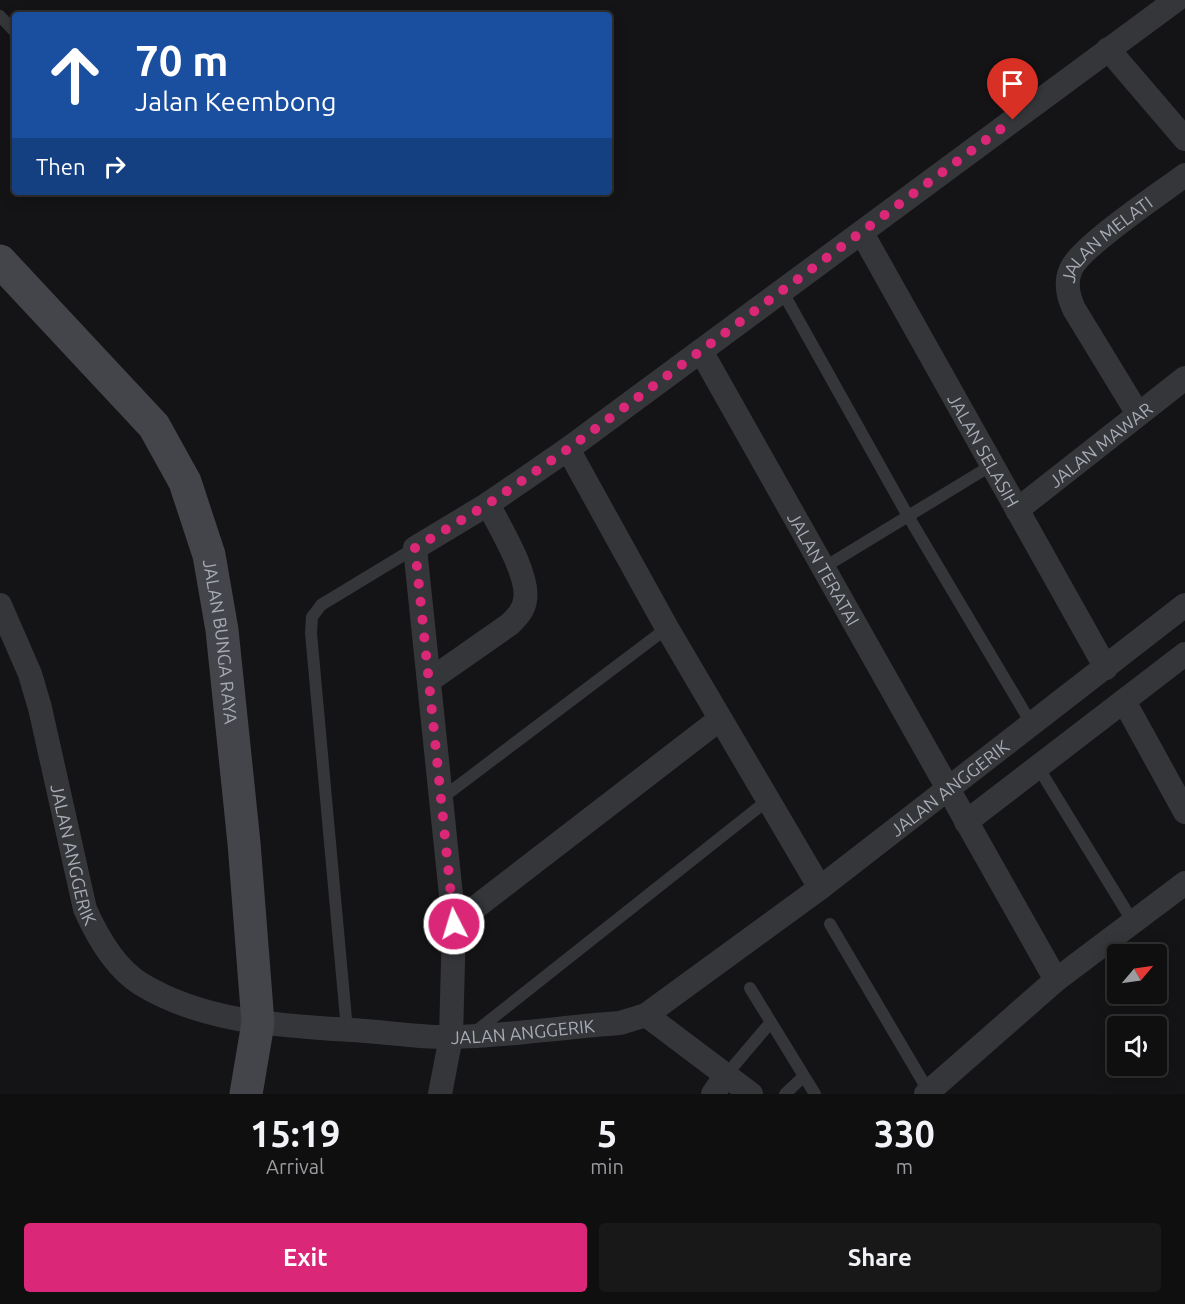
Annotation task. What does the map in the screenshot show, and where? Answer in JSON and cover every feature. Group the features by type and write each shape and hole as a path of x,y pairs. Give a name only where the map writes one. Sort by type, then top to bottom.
{"street":[{"path":"440,1094 461,1036 454,924 415,548 488,504 568,449 781,289 862,232 1176,0"},
{"path":"1108,49 1185,139"},
{"name":"JALAN MELATI","path":"1138,414 1074,309 1069,297 1070,271 1086,250 1185,175"},
{"name":"JALAN SELASIH","path":"862,232 1106,668"},
{"name":"JALAN BUNGA RAYA","path":"0,261 154,426 185,482 209,555 225,654 244,843 258,1023 246,1094"},
{"name":"JALAN TERATAI","path":"701,351 946,789 1056,980"},
{"name":"JALAN MAWAR","path":"1017,510 1185,378"},
{"path":"568,449 667,628 820,888"},
{"path":"430,680 510,624 520,614 526,599 519,567 488,504"},
{"name":"JALAN ANGGERIK","path":"0,604 10,652 40,708 85,909 94,931 140,984 189,1005 258,1023 461,1036 620,1023 646,1015 820,888 1185,605"},
{"path":"966,822 1185,654"},
{"path":"1124,700 1185,812"},
{"path":"454,924 720,719"},
{"path":"928,1093 1056,980 1185,883"},
{"path":"646,1015 720,1085 752,1094"}],"lane":[{"path":"0,15 12,29"},
{"path":"781,289 908,516 1031,723"},
{"path":"824,568 992,465"},
{"path":"347,1030 311,633 312,616 321,605 415,548"},
{"path":"442,798 667,628"},
{"path":"1038,767 1133,922"},
{"path":"461,1036 768,800"},
{"path":"830,924 928,1093"},
{"path":"750,988 815,1094"},
{"path":"720,1085 771,1022"},
{"path":"785,1094 804,1076"}],"route":[{"path":"454,924 415,548 488,504 568,449 781,289 1013,120"}]}
